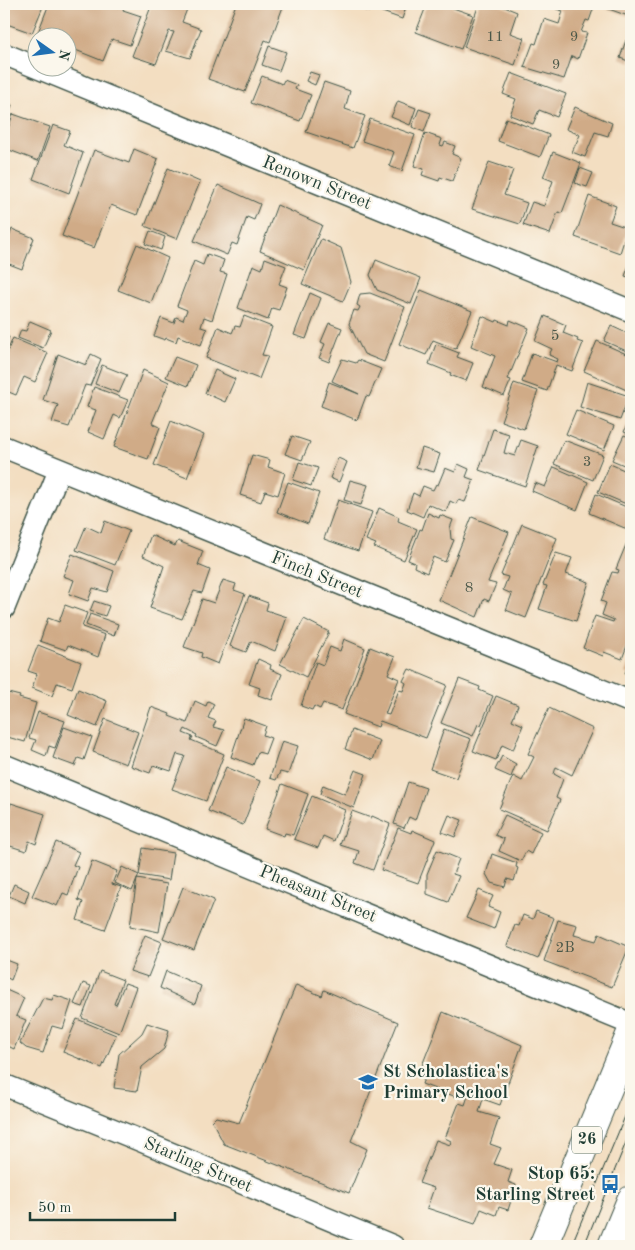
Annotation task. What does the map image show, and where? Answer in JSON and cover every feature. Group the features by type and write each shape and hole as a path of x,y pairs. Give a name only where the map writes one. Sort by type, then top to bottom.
{"highway":[{"name":"26","path":"543,1246 631,1033"},
{"path":"612,1246 631,1200"}],"street":[{"name":"Renown Street","path":"4,54 631,311"},
{"name":"Finch Street","path":"4,447 59,471 631,702"},
{"path":"4,608 59,471"},
{"name":"Pheasant Street","path":"4,765 631,1024"},
{"name":"Starling Street","path":"4,1085 393,1246"}],"building":[{"path":"4,4 44,4 34,28 28,28 28,32 4,23"},
{"path":"49,4 125,4 123,10 141,16 130,45 112,39 103,61 78,51 78,28 40,28"},
{"path":"152,4 189,4 182,22 201,29 190,58 166,51 174,32 169,31 156,64 132,56"},
{"path":"236,4 284,4 270,42 265,40 245,92 208,79"},
{"path":"351,4 407,4 402,19 371,8 369,12 351,6"},
{"path":"427,4 454,4 453,8 473,15 461,49 416,32"},
{"path":"479,4 497,4 517,12 510,33 524,38 515,65 464,47"},
{"path":"558,4 595,4 589,21 586,20 581,32 587,33 578,59 572,56 564,79 524,67 533,43 536,44 544,19 559,24 563,11 556,9"},
{"path":"607,4 631,4 631,17 606,8"},
{"path":"626,40 631,42 631,62 620,58"},
{"path":"269,46 286,52 279,71 262,65"},
{"path":"310,72 319,75 315,85 306,81"},
{"path":"511,73 566,94 557,117 539,110 533,124 510,115 516,99 503,94"},
{"path":"262,76 282,84 284,80 297,85 295,89 311,95 300,121 251,103"},
{"path":"324,82 350,91 345,109 365,116 353,148 306,132"},
{"path":"398,101 416,108 410,125 391,117"},
{"path":"4,102 12,105 4,125"},
{"path":"575,107 612,123 608,136 595,132 585,157 572,152 580,135 566,129"},
{"path":"419,109 431,113 424,132 412,127"},
{"path":"13,114 50,127 38,161 4,148 4,140"},
{"path":"506,118 549,135 540,157 498,141"},
{"path":"370,119 415,135 402,171 389,166 394,152 362,141"},
{"path":"53,125 70,131 64,145 83,153 69,193 33,179"},
{"path":"425,133 442,139 440,145 443,146 445,142 455,146 452,154 461,158 452,181 440,177 439,181 422,175 424,169 414,166"},
{"path":"134,149 158,159 137,215 111,205 94,248 62,236 94,150 129,163"},
{"path":"553,152 581,163 562,213 558,212 550,234 523,225 532,202 544,206 553,181 543,177"},
{"path":"489,162 513,170 504,195 527,203 520,224 472,209"},
{"path":"168,168 200,182 177,239 145,226"},
{"path":"580,168 593,173 587,187 575,183"},
{"path":"218,185 260,204 254,220 247,217 237,245 232,243 227,255 194,241"},
{"path":"589,196 616,206 610,222 628,228 620,253 575,237"},
{"path":"277,205 322,225 304,270 260,251"},
{"path":"12,229 34,238 22,269 4,262 4,251"},
{"path":"150,231 165,237 161,250 145,244"},
{"path":"321,239 341,248 351,282 343,301 302,284"},
{"path":"137,244 168,258 151,303 118,290"},
{"path":"207,254 224,260 220,272 227,274 212,320 204,317 201,327 207,329 201,345 178,336 176,342 154,336 161,318 174,323 176,317 183,320 187,310 177,306 194,261 203,265"},
{"path":"265,258 286,266 279,284 287,287 279,310 272,308 268,320 238,308 253,265 262,269"},
{"path":"376,260 421,278 411,304 377,290 370,275"},
{"path":"631,260 631,278 625,276"},
{"path":"421,290 472,311 456,349 433,340 426,355 399,344"},
{"path":"310,293 321,298 306,339 294,335"},
{"path":"370,293 405,307 384,362 364,354 349,324 354,310 358,311 360,307 357,305 360,294"},
{"path":"244,316 272,327 262,355 268,356 259,379 206,358 218,327 232,333 235,326 240,327"},
{"path":"482,316 509,325 510,320 529,328 508,379 511,380 504,396 483,387 495,356 471,346"},
{"path":"545,316 566,325 563,333 583,343 572,371 556,365 547,391 522,382 532,353 557,362 558,359 549,355 552,349 535,341"},
{"path":"30,321 51,330 43,348 18,338 21,330 26,331"},
{"path":"329,323 342,328 329,362 319,358 325,344 321,342"},
{"path":"611,326 631,335 631,353 604,341"},
{"path":"4,335 9,337 4,351"},
{"path":"13,338 48,353 35,382 24,377 16,395 4,390 4,359"},
{"path":"597,341 631,356 631,392 584,371"},
{"path":"436,344 459,353 457,357 473,363 466,381 429,364"},
{"path":"58,354 86,365 91,354 101,359 90,386 85,385 69,427 52,422 58,405 43,400"},
{"path":"175,357 196,365 188,386 166,377"},
{"path":"342,359 356,363 358,360 381,369 369,397 366,396 357,420 321,406 329,382 359,394 332,381"},
{"path":"102,365 127,375 119,393 95,384"},
{"path":"143,370 169,382 152,423 160,427 148,459 114,447"},
{"path":"215,370 235,379 225,402 205,393"},
{"path":"587,382 629,396 620,420 580,407"},
{"path":"514,383 538,391 524,429 501,421"},
{"path":"94,387 128,400 120,418 114,415 104,439 88,432 96,410 87,407"},
{"path":"576,410 614,426 604,450 566,434"},
{"path":"631,415 631,435 624,432"},
{"path":"171,421 204,435 187,478 154,465"},
{"path":"493,429 509,434 504,453 515,456 521,440 538,446 525,486 479,470"},
{"path":"624,435 631,438 631,468 612,460"},
{"path":"292,436 310,442 302,460 285,454"},
{"path":"564,440 603,455 593,480 554,464"},
{"path":"422,448 440,454 434,472 416,467"},
{"path":"252,455 270,460 268,467 285,473 278,495 265,491 261,502 240,495"},
{"path":"338,458 347,462 339,482 330,478"},
{"path":"299,462 318,468 311,486 293,480"},
{"path":"458,464 469,469 466,477 474,480 465,502 458,500 456,504 450,501 446,512 428,504 423,517 407,510 413,493 419,496 423,486 433,490 436,484 438,485 445,468 455,472"},
{"path":"610,464 631,473 631,506 598,492"},
{"path":"554,467 588,482 577,510 532,491 535,483 545,487"},
{"path":"350,480 368,485 361,505 344,500"},
{"path":"288,482 319,493 308,524 277,512"},
{"path":"596,494 631,509 631,519 627,529 589,513"},
{"path":"338,500 372,512 358,551 324,539"},
{"path":"379,508 399,517 398,521 417,529 404,560 374,547 376,544 366,540"},
{"path":"428,513 439,518 440,515 453,520 450,528 451,539 454,540 445,562 433,557 427,573 414,567 415,563 408,560"},
{"path":"472,517 509,532 488,582 496,584 489,601 484,599 477,617 439,600"},
{"path":"105,521 129,531 115,565 76,550 86,526 101,533"},
{"path":"522,524 557,538 526,618 506,610 512,594 503,590 508,577 501,575"},
{"path":"151,535 175,546 178,541 203,551 198,565 210,570 202,593 194,591 182,619 150,608 164,566 143,556"},
{"path":"628,540 631,541 631,635 622,659 604,652 603,656 583,648 595,616 613,622 614,620 602,615 606,603 601,601 612,572 618,573 619,570 616,569"},
{"path":"556,553 572,558 566,574 589,582 576,621 539,609 547,586 543,585"},
{"path":"72,554 114,571 107,592 93,588 88,601 69,594 74,580 63,576"},
{"path":"223,580 236,584 234,590 245,594 218,664 201,657 202,653 184,647 202,599 214,603"},
{"path":"249,596 268,603 266,610 287,617 275,651 251,641 246,652 230,646"},
{"path":"94,601 109,606 105,616 90,611"},
{"path":"65,605 87,613 82,627 105,635 98,657 68,645 66,650 40,641 48,618 59,622"},
{"path":"90,614 118,624 114,636 86,625"},
{"path":"304,619 329,632 306,677 280,664"},
{"path":"344,639 365,648 342,710 323,703 320,709 314,706 312,710 301,706 316,662 323,665 330,647 340,651"},
{"path":"38,645 81,662 72,688 57,683 52,696 32,688 37,674 28,671"},
{"path":"370,647 395,657 388,674 399,679 385,714 389,715 399,690 403,691 406,683 403,681 409,669 447,685 426,738 380,721 378,727 344,714"},
{"path":"631,658 631,675 625,673"},
{"path":"258,659 271,665 270,669 282,674 272,700 258,695 260,688 249,684"},
{"path":"459,679 480,687 479,690 493,696 481,725 478,724 473,736 441,723"},
{"path":"78,689 107,701 97,727 68,715"},
{"path":"4,692 36,703 25,742 4,736"},
{"path":"496,696 518,705 512,720 523,725 513,750 502,745 496,760 473,751"},
{"path":"195,701 206,706 208,701 214,704 208,718 216,721 213,727 224,730 217,746 196,737 197,735 185,729 183,733 193,737 191,740 224,754 206,801 172,789 185,756 177,754 171,771 153,765 150,773 131,766 151,707 187,723"},
{"path":"549,708 593,729 572,775 556,767 554,774 563,779 556,798 560,800 547,830 499,809 513,776 522,781 534,757 528,754"},
{"path":"38,712 65,721 55,748 49,746 46,756 32,750 36,740 29,738"},
{"path":"244,718 266,726 263,735 271,738 265,754 258,752 253,765 231,757"},
{"path":"105,719 138,732 126,764 93,752"},
{"path":"64,727 92,737 84,760 78,758 75,766 53,758"},
{"path":"444,729 471,739 456,778 430,769"},
{"path":"352,730 380,741 373,760 345,749"},
{"path":"282,741 298,746 288,774 280,772 276,780 270,778"},
{"path":"502,756 516,764 511,777 495,770"},
{"path":"226,767 260,781 243,825 208,811"},
{"path":"355,770 366,774 354,808 320,794 323,785 345,794"},
{"path":"408,782 426,788 415,820 409,817 404,828 394,824"},
{"path":"282,784 308,794 293,835 285,833 284,836 265,829"},
{"path":"312,796 345,810 334,841 323,836 318,848 294,839"},
{"path":"11,803 45,814 36,844 29,841 26,851 4,844 4,829"},
{"path":"352,811 371,818 372,816 390,824 373,870 355,863 359,851 340,845"},
{"path":"449,815 462,820 455,837 442,832"},
{"path":"505,815 541,832 531,854 526,851 521,861 499,851 504,839 495,835"},
{"path":"398,828 411,833 412,830 435,840 418,883 381,870"},
{"path":"56,842 79,852 73,865 78,867 68,895 63,893 57,906 32,896"},
{"path":"143,848 173,853 169,880 139,875"},
{"path":"437,850 459,859 453,874 459,876 448,902 427,894 427,874"},
{"path":"492,854 517,863 516,867 518,868 514,881 507,879 505,887 491,883 486,874"},
{"path":"92,861 117,871 112,884 121,887 105,930 77,920 83,902 78,900"},
{"path":"122,867 139,875 132,891 115,883"},
{"path":"137,879 167,884 159,932 130,926"},
{"path":"14,884 29,891 25,903 9,896"},
{"path":"183,887 214,900 194,950 163,938"},
{"path":"479,890 493,896 488,907 500,912 494,929 466,918"},
{"path":"536,911 554,918 538,959 507,946 515,925 519,926 523,915 533,919"},
{"path":"558,920 577,925 574,935 596,941 599,934 629,947 612,987 544,961"},
{"path":"145,935 162,942 148,977 130,971"},
{"path":"4,959 17,964 11,980 4,976"},
{"path":"100,971 123,980 114,1004 116,1005 125,983 136,987 119,1033 82,1018"},
{"path":"166,971 201,986 195,1004 160,988"},
{"path":"83,983 91,986 83,1007 74,1004"},
{"path":"296,985 322,996 324,990 398,1022 351,1141 367,1149 349,1193 224,1144 212,1121 216,1117 239,1123"},
{"path":"4,989 24,998 16,1016 26,1020 14,1049 4,1044"},
{"path":"54,995 72,1001 63,1029 52,1026 43,1053 26,1048 20,1043 43,998 52,1000"},
{"path":"443,1012 522,1045 500,1105 483,1099 479,1112 499,1118 490,1144 501,1148 494,1164 512,1170 508,1182 516,1185 508,1210 499,1207 496,1215 481,1209 475,1224 427,1208 434,1188 419,1183 436,1140 450,1145 451,1141 445,1138 459,1103 465,1105 469,1093 463,1091 459,1098 422,1084 427,1071 421,1068"},
{"path":"77,1019 116,1035 102,1068 63,1052"},
{"path":"147,1023 169,1030 164,1049 142,1067 137,1091 114,1088 119,1054 142,1033"}],"tram line":[{"path":"571,1246 631,1102"},
{"path":"584,1246 631,1130"}],"place":[{"name":"St Scholastica's Primary School","path":"368,1082"},
{"name":"Stop 65: Starling Street","path":"610,1184"}]}
